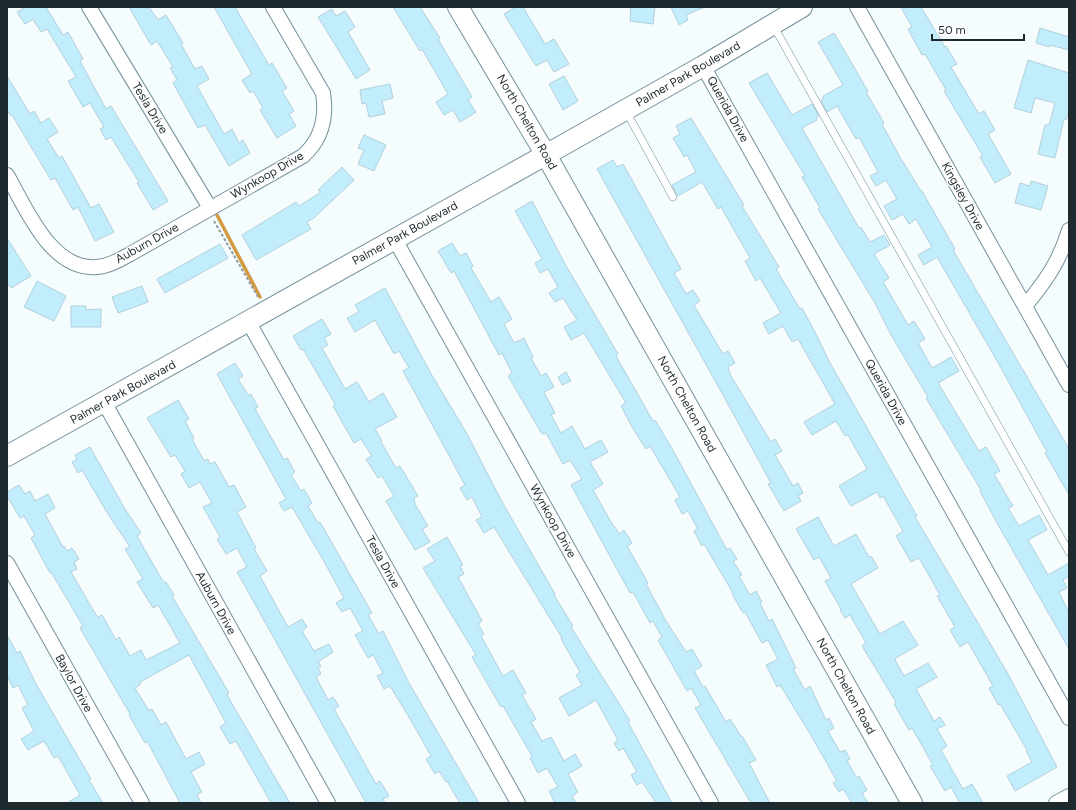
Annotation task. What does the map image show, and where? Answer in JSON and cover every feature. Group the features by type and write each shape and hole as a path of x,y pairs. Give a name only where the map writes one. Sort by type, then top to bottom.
{"main road":[{"name":"North Chelton Road","path":"458,7 546,155 912,803"},
{"name":"Palmer Park Boulevard","path":"7,456 394,238 626,110 802,7"}],"street":[{"name":"Tesla Drive","path":"89,7 209,209"},
{"name":"Wynkoop Drive","path":"209,209 303,156 310,149 322,128 325,105 323,93 273,7"},
{"name":"Kingsley Drive","path":"857,7 1069,385"},
{"name":"Querida Drive","path":"703,66 1069,718"},
{"name":"Auburn Drive","path":"7,175 47,242 55,252 84,266 97,267 121,259 209,209"},
{"path":"1025,306 1044,283 1063,251 1069,230"},
{"name":"Wynkoop Drive","path":"394,238 712,803"},
{"name":"Tesla Drive","path":"248,321 518,803"},
{"name":"Auburn Drive","path":"104,402 328,803"},
{"name":"Baylor Drive","path":"7,563 12,585 142,803"},
{"path":"1056,803 1069,796"}],"lane":[{"path":"773,24 1069,552"},
{"path":"626,110 673,197"}],"path":[{"path":"209,209 258,297"}],"building":[{"path":"26,7 46,7 63,35 68,32 83,59 80,61 106,109 111,106 168,201 153,210 137,183 139,182 111,137 106,140 100,129 104,127 90,103 83,107 68,81 76,77 47,29 41,32 33,19 25,24 17,12"},
{"path":"129,7 149,7 158,20 166,15 183,43 181,44 195,69 202,66 209,79 197,86 224,134 232,129 239,143 243,140 250,153 229,166 205,125 198,128 173,83 177,80 170,68 173,67 157,41 151,45"},
{"path":"214,7 235,7 269,65 272,63 287,88 282,91 294,111 289,114 296,126 277,138 260,110 263,108 253,91 250,93 242,80 252,74"},
{"path":"393,7 420,7 440,38 438,39 472,97 468,100 476,112 460,122 453,110 444,115 436,102 448,94 422,49 420,51"},
{"path":"515,7 523,7 545,44 554,39 569,64 554,72 547,60 536,66 504,14"},
{"path":"631,7 655,7 653,24 630,21"},
{"path":"671,7 705,7 686,15 688,20 679,25"},
{"path":"901,7 921,7 957,64 951,67 979,114 984,111 995,130 988,134 1011,174 995,183 980,157 983,156 944,91 946,90 925,54 922,55 908,29 912,27"},
{"path":"332,9 336,16 345,11 355,27 348,32 370,70 356,79 318,17"},
{"path":"1040,28 1069,37 1069,50 1050,45 1049,47 1036,43"},
{"path":"834,33 868,91 866,92 884,123 882,124 901,159 922,191 955,249 953,250 1069,449 1069,495 1045,453 1047,452 996,359 937,257 924,265 918,255 932,247 916,219 909,224 903,214 892,220 884,206 897,199 886,180 876,186 870,176 878,172 859,137 856,139 837,106 827,112 821,100 824,98 823,96 843,85 818,42"},
{"path":"1028,60 1069,73 1069,110 1066,120 1064,119 1055,158 1038,154 1045,125 1049,125 1055,103 1035,98 1031,113 1014,108"},
{"path":"767,73 792,115 812,104 819,116 816,118 817,120 802,128 859,228 861,227 870,242 884,235 890,245 874,254 889,278 883,282 908,325 914,321 925,339 918,343 932,368 951,357 959,371 938,383 979,451 986,447 1000,471 994,474 1013,506 1008,508 1019,526 1039,515 1047,530 1028,540 1048,575 1069,563 1069,576 1063,580 1067,588 1059,592 1069,613 1069,649 997,523 980,491 981,490 926,398 928,397 891,335 875,303 818,209 820,208 802,177 805,176 749,83"},
{"path":"7,76 30,114 34,111 41,123 49,118 58,132 47,139 59,158 62,156 91,208 99,204 114,232 95,241 78,207 73,210 55,178 51,180 12,115 11,116 7,110"},
{"path":"564,76 578,101 563,110 549,84"},
{"path":"390,84 393,98 382,101 385,114 369,117 366,103 362,104 360,90"},
{"path":"691,118 744,205 742,206 779,267 776,269 800,309 802,308 829,361 917,516 915,517 1007,672 1057,767 1015,791 1007,776 1032,762 1026,751 1027,750 1000,704 998,705 989,688 993,686 968,642 960,647 950,630 955,627 937,596 940,595 919,558 911,562 896,536 903,531 883,496 880,498 877,492 851,506 839,486 867,469 848,435 845,436 836,421 812,435 804,422 835,404 822,381 798,339 792,342 783,326 769,334 763,323 781,313 760,278 756,281 745,261 750,258 721,207 718,209 702,182 678,196 672,185 696,172 687,155 684,157 673,138 680,134 676,126"},
{"path":"364,135 386,145 374,171 358,164 364,150 358,148"},
{"path":"613,160 617,167 623,164 681,269 674,273 686,294 693,290 700,301 694,305 723,354 728,351 735,363 728,367 731,376 771,442 775,439 782,451 775,455 793,486 798,483 803,493 798,496 801,501 784,511 768,484 771,483 723,395 597,169"},
{"path":"342,167 354,180 315,217 307,222 311,229 256,260 242,235 296,202 299,206 321,192 318,190"},
{"path":"1031,181 1048,186 1041,210 1015,203 1020,183 1030,186"},
{"path":"532,201 565,264 618,354 616,356 653,421 655,420 674,452 727,550 730,548 737,559 733,561 742,575 739,576 750,595 756,591 769,621 772,619 796,668 793,669 805,690 810,686 826,720 829,718 834,728 828,731 840,752 845,750 850,759 847,761 857,778 859,776 867,790 862,793 868,803 852,803 843,789 839,792 833,783 837,781 780,685 777,687 766,665 778,659 768,640 762,643 745,612 743,613 704,544 702,546 694,531 698,529 688,511 682,514 675,500 680,497 650,446 646,449 632,427 621,406 626,403 584,333 571,340 564,327 577,320 563,298 555,302 549,293 558,287 548,269 540,273 535,263 542,259 515,211"},
{"path":"7,238 31,276 11,288 7,283"},
{"path":"452,243 460,256 466,253 473,266 471,268 491,302 499,297 512,319 504,324 514,343 524,338 533,357 531,358 541,376 546,373 554,387 544,392 555,413 551,415 561,433 572,426 585,449 601,440 608,452 590,462 603,484 593,490 619,534 624,530 632,543 627,546 648,583 646,584 666,621 686,652 692,649 702,666 694,671 703,687 705,686 726,722 730,719 756,760 749,763 770,803 751,803 695,708 701,705 691,688 687,691 658,640 662,637 653,621 650,623 633,592 630,593 571,485 582,479 570,460 563,464 546,433 542,434 508,376 512,373 502,353 499,355 454,271 451,273 438,251"},
{"path":"220,244 228,258 165,293 157,279"},
{"path":"37,281 66,296 54,321 24,307"},
{"path":"142,286 148,302 118,313 112,297"},
{"path":"385,288 430,372 466,432 501,500 573,626 571,627 630,721 628,722 672,803 656,803 642,782 637,785 631,775 637,772 623,748 619,751 614,743 618,740 596,700 569,716 559,698 582,685 576,675 580,672 561,639 562,638 494,527 484,533 476,520 482,517 472,497 467,500 460,488 465,485 403,371 409,368 399,351 394,354 375,320 355,332 347,318 359,312 355,305"},
{"path":"71,306 86,306 86,310 101,309 101,327 71,327"},
{"path":"322,319 331,334 324,338 328,345 322,348 345,389 357,382 369,402 383,393 397,417 375,429 396,468 400,466 418,496 414,498 415,504 428,526 422,529 430,542 415,550 386,501 394,496 382,476 378,478 366,459 372,456 361,439 354,443 333,406 335,404 303,349 301,350 293,336"},
{"path":"235,363 243,376 238,379 248,395 251,394 258,407 255,409 284,460 287,458 295,472 291,475 301,491 304,489 312,503 308,506 318,523 320,522 372,613 368,615 379,634 383,631 409,683 479,803 460,803 447,781 446,782 439,771 435,774 426,759 431,756 413,724 390,686 384,689 377,676 383,673 373,655 368,658 355,635 363,631 350,608 342,612 336,603 344,598 322,558 292,507 284,511 279,503 286,499 217,374"},
{"path":"566,372 571,381 562,385 558,377"},
{"path":"178,400 189,419 185,421 194,438 192,439 204,461 208,459 210,464 215,462 229,487 234,485 246,507 237,512 256,548 254,549 267,571 260,576 288,627 302,619 307,627 302,631 314,651 329,644 333,652 318,662 321,666 318,668 321,674 316,677 328,700 333,697 339,706 334,709 376,784 380,781 389,796 383,799 385,803 366,803 237,572 247,567 237,548 226,554 217,539 220,537 203,507 212,503 200,482 189,488 181,474 185,471 175,455 171,457 147,418"},
{"path":"90,447 125,509 141,533 137,536 164,583 166,582 174,595 172,596 229,693 227,695 290,803 271,803 236,741 230,744 220,727 226,723 189,655 140,682 141,684 135,688 149,711 152,709 161,725 166,722 186,759 199,752 205,764 191,772 202,792 197,795 201,803 180,803 147,741 145,743 129,715 130,714 80,628 83,626 51,572 50,573 31,538 35,535 24,516 20,518 7,496 7,492 19,485 25,494 30,491 35,501 48,494 55,508 45,514 63,547 64,546 67,551 72,548 79,559 74,562 77,569 71,572 93,610 98,617 102,615 116,640 119,637 130,656 141,650 146,660 180,643 158,605 153,608 137,582 143,579 125,549 130,547 106,511 82,470 78,473 72,462 77,459 75,455"},
{"path":"818,517 834,546 856,534 869,557 871,556 878,568 851,584 880,634 903,621 918,645 895,660 904,676 928,663 937,677 916,689 934,721 940,717 945,725 937,729 947,746 941,750 963,789 972,784 983,803 960,803 951,787 945,791 930,766 933,765 912,728 909,730 894,704 896,702 862,646 866,643 850,615 845,618 825,581 831,578 819,557 814,560 796,529"},
{"path":"447,537 463,565 460,566 464,574 458,577 482,621 478,624 484,634 481,636 503,676 513,670 526,693 522,695 536,719 531,722 542,741 551,737 564,761 575,754 582,766 568,774 578,792 572,796 576,803 555,803 549,791 558,787 547,768 538,773 530,758 532,756 472,657 476,655 423,568 435,561 427,549"},
{"path":"7,635 17,653 20,651 36,684 91,779 89,780 103,803 67,803 80,795 58,756 54,758 44,741 28,750 21,739 34,731 22,708 28,705 18,685 13,688 7,676"}],"waterway":[{"path":"217,215 260,297"}]}
